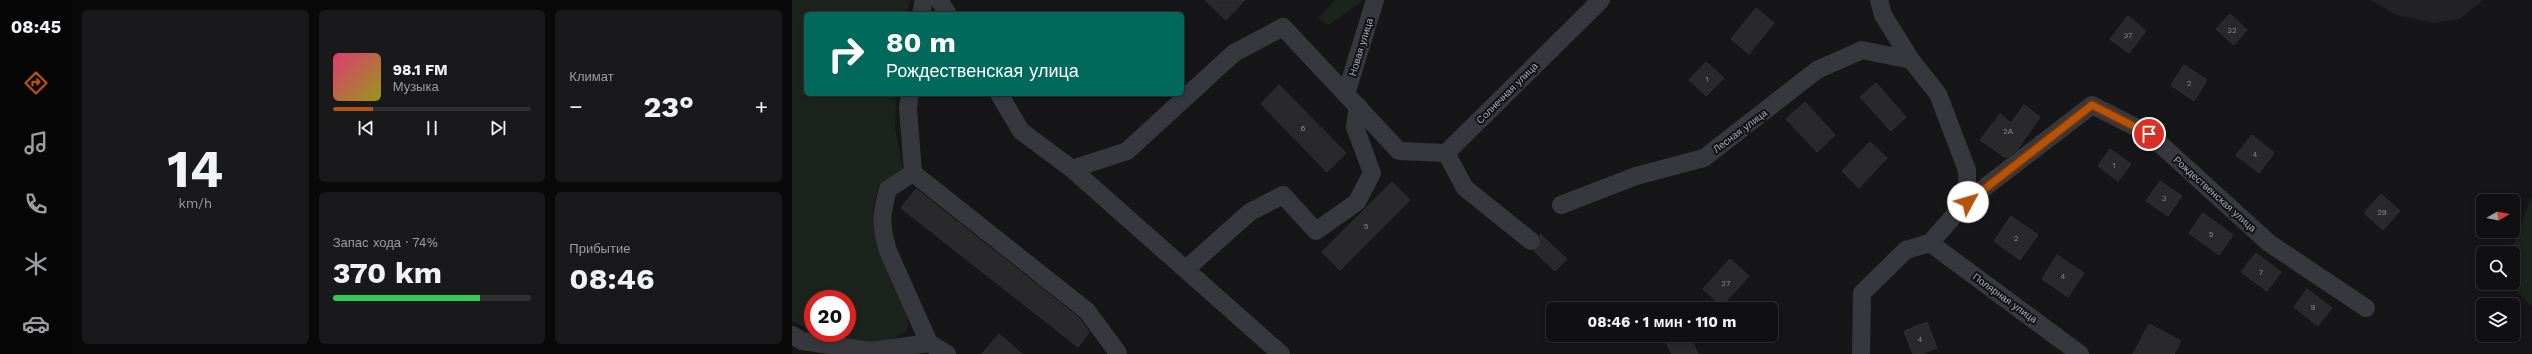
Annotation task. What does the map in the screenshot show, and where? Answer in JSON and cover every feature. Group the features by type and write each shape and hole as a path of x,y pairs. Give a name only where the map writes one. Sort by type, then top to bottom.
{"street":[{"path":"921,12 924,0"},
{"path":"939,0 947,12"},
{"name":"Новая улица","path":"1186,269 1250,212 1283,195 1316,231 1357,202 1372,173 1355,127 1352,100 1375,0"},
{"name":"Солнечная улица","path":"1446,153 1601,0"},
{"path":"1861,354 1862,293 1906,250 1930,243 1968,202 1967,170 1938,94 1911,60 1883,14 1879,0"},
{"path":"1072,169 1127,151 1234,53 1283,26 1399,152 1446,153 1466,188 1531,241"},
{"name":"Лесная улица","path":"1561,205 1636,176 1704,158 1818,70 1862,50 1911,60"},
{"path":"910,96 908,108 913,173 1087,311 1118,354"},
{"path":"1000,96 1021,131 1072,169 1281,354"},
{"name":"Рождественская улица","path":"1968,202 2092,105 2149,134 2269,243 2366,308"},
{"path":"913,173 888,189 880,216 888,252 929,344 946,354"},
{"name":"Полярная улица","path":"1930,243 2080,354"},
{"path":"792,335 802,342 871,351 929,344"}],"shaded area":[{"path":"792,0 910,0 907,12 804,12 804,96 896,96 895,127 903,171 879,184 873,208 876,240 908,314 907,330 899,336 888,340 877,342 856,341 856,290 804,290 804,327 792,322"},
{"path":"1335,0 1364,0 1329,25 1318,19"},
{"path":"2371,0 2483,0 2460,19 2432,23 2394,14"},
{"path":"2532,196 2532,307 2516,290 2520,290 2520,246 2513,246 2516,238 2520,238 2520,227"}],"building":[{"path":"1205,0 1245,0 1226,20"},
{"path":"1756,8 1774,23 1749,54 1731,39"},
{"path":"2230,14 2247,30 2234,45 2216,29"},
{"path":"2128,16 2146,31 2129,53 2110,39"},
{"path":"1706,62 1724,78 1706,96 1689,80"},
{"path":"2184,65 2207,80 2194,101 2171,85"},
{"path":"1876,83 1906,117 1891,131 1860,97"},
{"path":"1279,85 1346,153 1327,172 1261,104"},
{"path":"1805,102 1835,135 1817,152 1786,119"},
{"path":"2024,105 2040,117 2017,150 2006,158 1980,140 2000,114 2011,123"},
{"path":"2252,135 2274,153 2259,173 2236,155"},
{"path":"1870,142 1887,158 1859,188 1842,171"},
{"path":"2110,149 2131,164 2118,181 2098,166"},
{"path":"2160,181 2182,196 2168,216 2146,201"},
{"path":"1392,182 1410,200 1340,270 1322,252"},
{"path":"916,189 1079,318 1089,332 1078,347 901,208"},
{"path":"2381,194 2400,211 2383,230 2364,213"},
{"path":"2203,213 2233,235 2219,255 2189,233"},
{"path":"2011,216 2038,235 2020,260 1994,241"},
{"path":"1540,234 1567,259 1555,271 1534,251 1541,243"},
{"path":"2256,253 2281,272 2267,291 2241,272"},
{"path":"2057,255 2084,273 2068,297 2042,279"},
{"path":"1730,259 1749,276 1726,302 1718,302 1703,289"},
{"path":"2307,289 2332,308 2318,326 2294,307"},
{"path":"1927,322 1937,348 1921,354 1913,354 1904,331"},
{"path":"2149,324 2181,341 2174,354 2133,354"},
{"path":"999,334 1022,354 982,354"},
{"path":"1666,342 1692,342 1698,354 1672,354"}],"route":[{"path":"1968,202 2012,165 2092,105 2149,134"}]}
